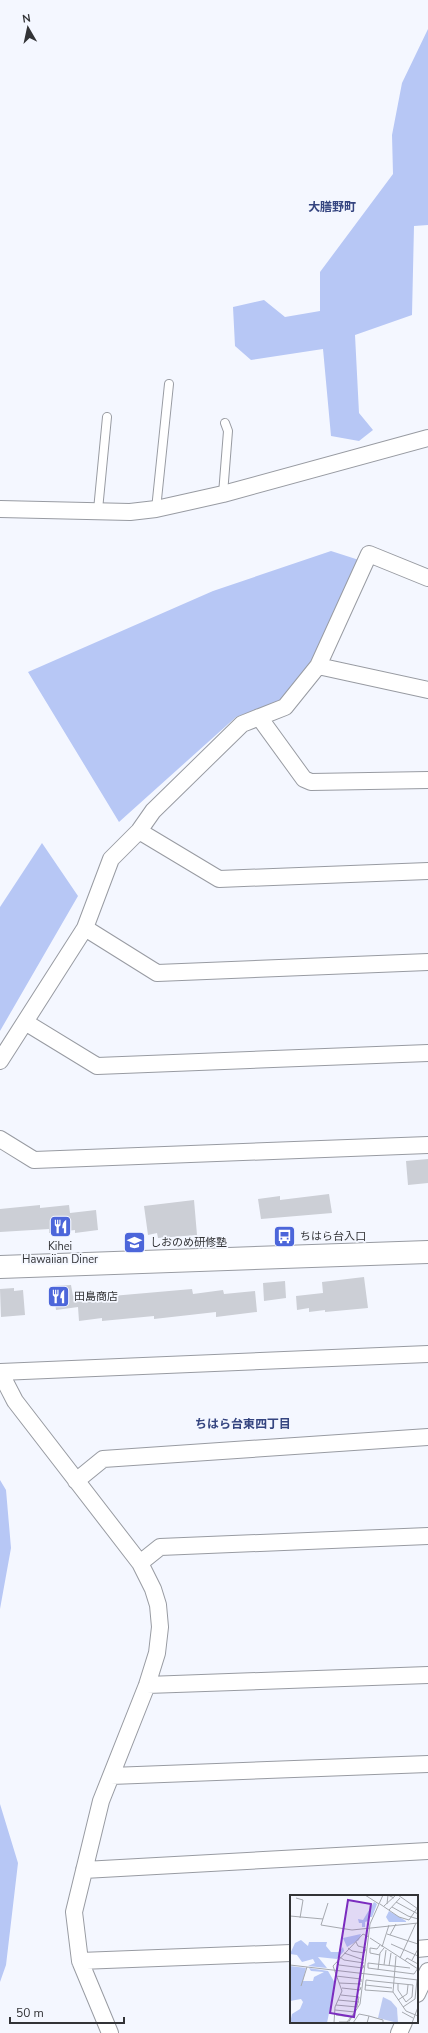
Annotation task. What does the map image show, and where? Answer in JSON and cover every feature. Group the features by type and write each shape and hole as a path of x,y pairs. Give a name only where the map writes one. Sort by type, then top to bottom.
{"street":[{"path":"0,509 98,510 130,512 156,509 224,494 428,438"},
{"path":"0,1061 85,928 111,859 139,830 153,811 242,724 285,707 318,666 369,554 428,578"},
{"path":"318,666 428,690"},
{"path":"259,717 304,779 311,782 428,780"},
{"path":"139,830 219,879 428,871"},
{"path":"85,928 158,973 428,962"},
{"path":"25,1022 97,1066 428,1053"},
{"path":"0,1139 34,1160 428,1144"},
{"path":"0,1267 428,1252"},
{"path":"110,2033 80,1961 74,1912 101,1801 147,1685 157,1653 160,1627 158,1605 153,1589 140,1563 16,1401 0,1372 428,1354"},
{"path":"76,1480 103,1459 428,1437"},
{"path":"140,1563 160,1547 428,1536"},
{"path":"147,1685 428,1675"},
{"path":"111,1776 428,1764"},
{"path":"84,1870 428,1852"},
{"path":"418,1949 428,1948"},
{"path":"80,1961 290,1953"},
{"path":"418,1992 428,1971"},
{"path":"399,2033 404,2023"}],"lane":[{"path":"156,509 169,384"},
{"path":"98,510 107,417"},
{"path":"224,494 228,431 225,423"}],"shaded area":[{"path":"428,29 428,225 414,226 412,315 355,335 359,413 373,430 359,441 331,436 323,349 251,360 235,346 233,307 264,300 285,317 320,311 320,272 393,174 392,135 402,83"},
{"path":"331,551 359,560 315,658 281,700 236,717 119,822 28,672 213,591"},
{"path":"42,843 78,896 0,1031 0,907"},
{"path":"0,1480 6,1490 11,1548 0,1609"},
{"path":"0,1804 18,1863 6,1965 0,1982"}],"building":[{"path":"428,1159 428,1183 408,1185 406,1161"},
{"path":"329,1194 332,1213 261,1219 258,1199 280,1196 280,1200"},
{"path":"194,1200 197,1235 158,1238 157,1233 148,1235 144,1206"},
{"path":"40,1205 40,1208 69,1205 70,1213 96,1210 98,1230 75,1233 75,1230 49,1233 49,1229 0,1232 0,1209"},
{"path":"364,1277 368,1308 325,1312 325,1310 309,1312 309,1308 297,1310 296,1296 323,1293 322,1282"},
{"path":"285,1281 286,1298 264,1301 263,1283"},
{"path":"71,1285 73,1296 89,1294 89,1298 192,1289 193,1294 223,1290 224,1294 255,1291 257,1312 216,1317 216,1312 154,1319 154,1316 102,1321 102,1318 79,1321 78,1307 56,1310 53,1286"},
{"path":"14,1288 14,1291 23,1290 25,1315 1,1317 0,1289"}],"place":[{"name":"Kihei Hawaiian Diner","path":"60,1226"},
{"name":"ちはら台入口","path":"285,1236"},
{"name":"しおのめ研修塾","path":"135,1242"},
{"name":"田島商店","path":"58,1296"}],"district":[{"name":"大膳野町","path":"332,207"},
{"name":"ちはら台東四丁目","path":"243,1424"}]}
